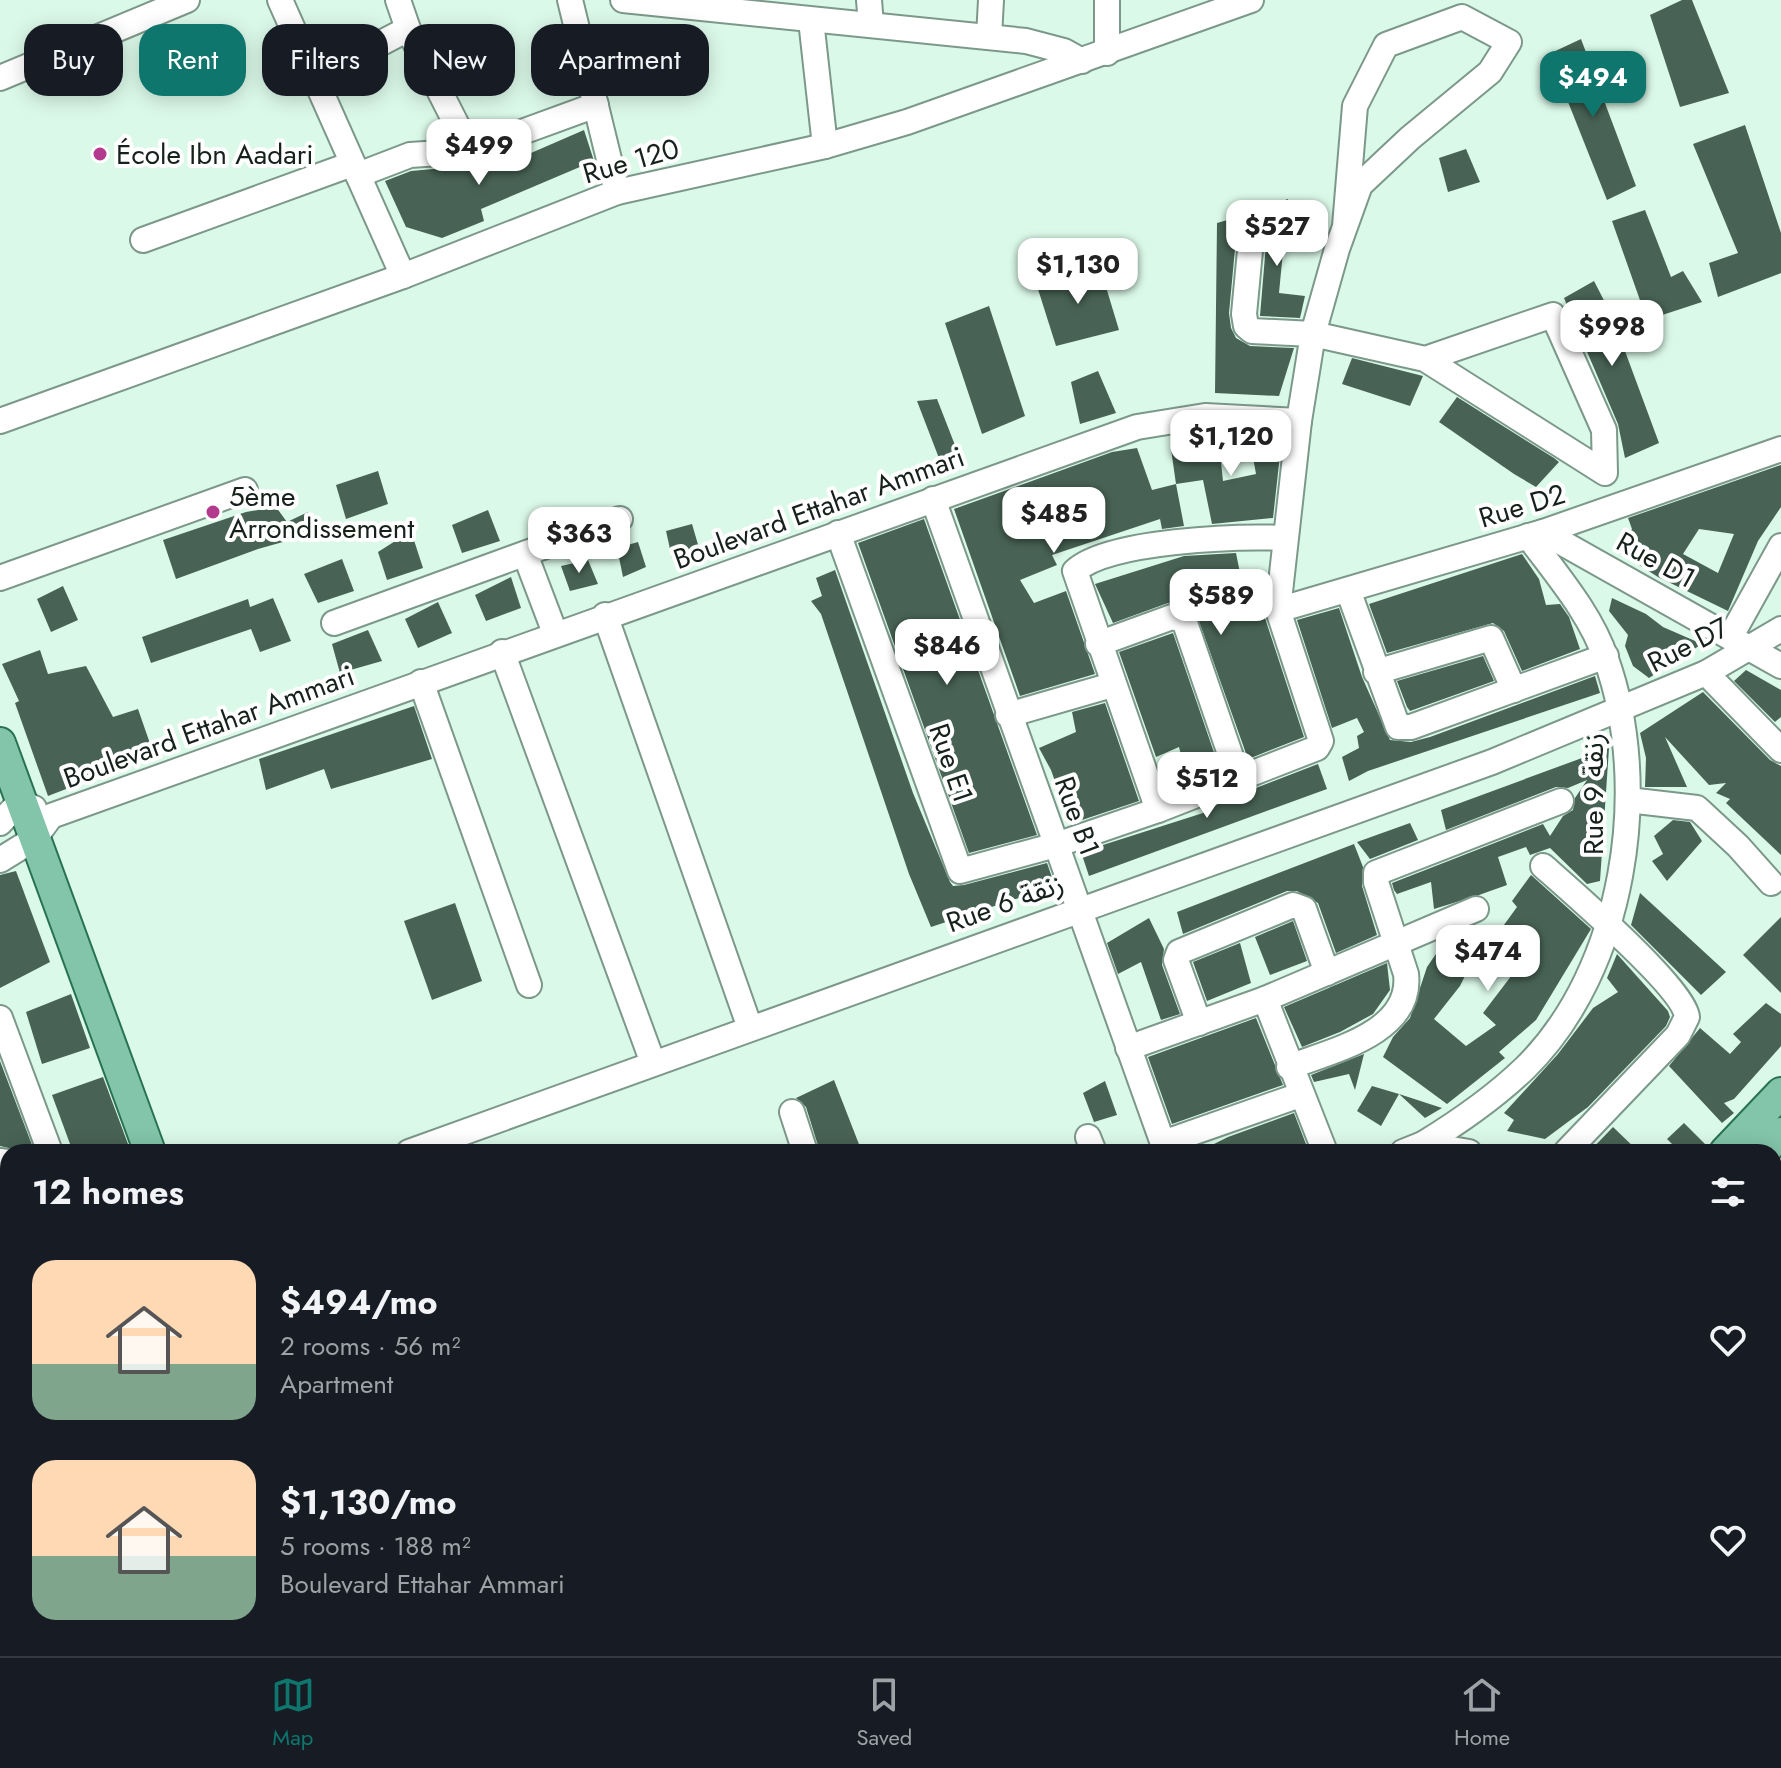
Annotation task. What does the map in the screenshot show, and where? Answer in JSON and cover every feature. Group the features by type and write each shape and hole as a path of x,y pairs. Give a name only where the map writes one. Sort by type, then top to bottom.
{"main road":[{"path":"0,743 10,813 42,827 147,1144"},
{"path":"1733,1144 1781,1093"}],"street":[{"path":"0,78 187,0"},
{"path":"280,0 290,24"},
{"path":"398,0 406,24"},
{"path":"570,0 617,192"},
{"path":"623,0 733,6 811,20 989,37 1052,47 1082,61"},
{"path":"869,0 871,25"},
{"path":"989,37 991,0"},
{"path":"1107,0 1107,53"},
{"name":"Rue 120","path":"0,421 403,276 617,192 825,146 921,118 1107,53 1197,10 1251,0"},
{"path":"1056,845 1239,780 1313,750 1321,741 1278,610 1299,421 1313,334 1360,185 1410,138 1490,72 1509,42 1462,17 1386,45 1355,106 1345,226"},
{"path":"811,20 825,146"},
{"path":"322,96 403,276"},
{"path":"442,96 470,151"},
{"path":"143,240 355,169 410,155 470,151 596,105"},
{"path":"1253,219 1246,326 1252,331 1313,334 1425,359 1605,473 1604,430 1553,315 1425,359"},
{"name":"Boulevard Ettahar Ammari","path":"0,860 42,827 421,682 1153,422 1205,416 1299,421"},
{"name":"Rue D2","path":"1278,610 1535,534 1781,449"},
{"path":"0,578 245,490"},
{"name":"Rue B1","path":"933,499 1163,1144"},
{"path":"334,623 620,519"},
{"name":"Rue E1","path":"838,533 955,864 965,872 1056,845"},
{"name":"Rue D1","path":"1535,534 1781,666"},
{"name":"Rue 9 زنقة","path":"1420,1144 1461,1121 1535,1056 1570,1005 1608,925 1625,863 1628,800 1621,711 1606,656 1535,534"},
{"path":"1158,810 1075,576 1082,565 1109,555 1164,545 1285,538"},
{"path":"1740,642 1781,546"},
{"path":"525,554 555,633"},
{"path":"1348,590 1396,724 1402,728 1606,656"},
{"path":"605,615 750,1028"},
{"path":"1098,644 1172,617 1184,620 1239,780"},
{"name":"Rue D7","path":"1621,711 1706,673 1740,642 1781,629"},
{"path":"1376,672 1486,638 1494,642 1514,690"},
{"path":"502,652 653,1063"},
{"path":"1706,673 1781,750"},
{"path":"421,682 529,985"},
{"path":"1008,715 1112,685"},
{"name":"Rue 6 زنقة","path":"431,1144 1492,762 1621,711"},
{"path":"1628,800 1697,808 1738,846 1771,883"},
{"path":"1289,1067 1385,1027 1407,983 1376,873 1561,801"},
{"path":"1543,866 1608,925 1677,997 1687,1017 1678,1035 1574,1144"},
{"path":"1199,1023 1176,960 1179,952 1293,905 1304,909 1327,973"},
{"path":"1128,1048 1265,999 1476,909"},
{"path":"1265,999 1321,1144"},
{"path":"0,1018 47,1144"},
{"path":"1174,1144 1300,1095"},
{"path":"792,1112 802,1144"}],"building":[{"path":"1682,0 1692,0 1729,93 1680,107 1650,15"},
{"path":"1581,39 1636,186 1607,200 1549,54"},
{"path":"1745,125 1781,233 1781,273 1718,297 1709,263 1738,253 1693,144"},
{"path":"584,130 594,161 481,209 484,221 442,238 406,227 385,181 411,171 455,167 463,170 483,162 487,172"},
{"path":"1466,149 1480,182 1448,192 1439,158"},
{"path":"1288,199 1279,293 1305,296 1300,318 1260,316 1268,220 1263,208"},
{"path":"1645,210 1671,277 1683,271 1702,302 1647,320 1612,221"},
{"path":"1238,217 1229,313 1231,328 1236,338 1250,346 1294,348 1279,396 1215,393 1217,223"},
{"path":"1099,264 1119,330 1056,346 1037,286"},
{"path":"1594,281 1612,316 1659,443 1625,458 1618,424 1564,298"},
{"path":"989,306 1025,416 982,434 945,323"},
{"path":"1352,358 1423,376 1410,406 1342,384"},
{"path":"1098,371 1116,413 1080,424 1071,382"},
{"path":"1457,397 1559,462 1536,487 1514,474 1439,422"},
{"path":"937,399 960,458 942,466 917,401"},
{"path":"1192,433 1218,433 1223,481 1256,474 1249,435 1282,437 1273,518 1212,524 1203,480 1176,484 1171,449 1192,445"},
{"path":"1137,448 1152,490 1176,484 1184,526 1162,529 1160,519 1052,555 1057,565 1020,580 1034,603 1066,591 1095,674 1020,696 954,509 1112,452"},
{"path":"1781,465 1781,507 1758,541 1728,611 1658,577 1617,551 1632,529 1628,518","holes":["1699,529 1734,534 1718,573 1683,554"]},
{"path":"378,471 388,504 346,519 336,485"},
{"path":"276,507 287,522 308,512 315,533 258,549 176,579 163,540 246,512"},
{"path":"488,510 500,541 462,553 452,525"},
{"path":"924,519 1037,835 969,853 858,543"},
{"path":"692,524 699,548 672,558 666,531"},
{"path":"411,531 423,568 387,580 378,552"},
{"path":"638,542 646,567 623,577 617,548"},
{"path":"1236,553 1241,578 1267,574 1264,615 1304,737 1248,759 1195,610 1168,603 1113,623 1095,584 1184,556"},
{"path":"1522,554 1539,579 1546,605 1560,604 1569,617 1580,649 1522,671 1504,631 1493,623 1387,653 1369,604"},
{"path":"342,559 354,591 318,603 304,574"},
{"path":"588,560 598,584 570,591 561,566"},
{"path":"835,570 913,793 950,882 953,886 964,885 1047,863 1055,886 931,927 909,874 821,614 811,601 822,596 816,578"},
{"path":"511,577 521,608 486,621 475,595"},
{"path":"63,586 78,620 51,632 37,599"},
{"path":"273,598 291,641 260,652 251,629 151,663 142,637 248,599 250,607"},
{"path":"1612,598 1646,614 1663,627 1702,644 1649,678 1633,666 1625,646 1628,635 1609,611"},
{"path":"438,602 452,633 418,648 405,619"},
{"path":"1339,608 1362,677 1390,740 1411,742 1430,737 1595,676 1600,693 1368,771 1349,781 1342,757 1359,748 1357,736 1364,732 1357,718 1332,728 1297,620"},
{"path":"368,630 382,661 340,673 332,644"},
{"path":"1173,633 1220,770 1188,782 1179,747 1156,757 1119,652"},
{"path":"40,650 48,674 86,666 113,717 138,709 154,755 48,796 15,703 19,701 2,664"},
{"path":"1483,656 1494,681 1410,711 1407,707 1397,681"},
{"path":"1746,670 1781,690 1781,717 1775,722 1734,681"},
{"path":"1703,692 1770,760 1781,766 1781,855 1726,803 1730,799 1716,793 1726,783 1709,785 1665,737 1687,787 1645,787 1646,758 1640,733"},
{"path":"1105,703 1139,801 1070,824 1051,770 1039,748 1076,732 1072,712"},
{"path":"414,706 432,759 331,789 324,769 266,790 259,759"},
{"path":"1609,748 1600,881 1587,884 1550,848 1530,855 1526,847 1498,857 1507,885 1479,895 1434,909 1431,882 1397,894 1394,890 1392,883 1543,824 1550,836 1563,816 1573,810 1575,798 1587,780 1568,788 1556,787 1446,830 1441,810"},
{"path":"1318,764 1327,789 1089,876 1081,852 1203,813 1225,800"},
{"path":"1673,820 1690,822 1702,841 1667,881 1652,861 1663,854 1654,836"},
{"path":"1410,823 1418,840 1370,859 1357,842"},
{"path":"1354,844 1363,867 1362,886 1377,935 1336,953 1318,903 1297,891 1287,891 1183,934 1177,912"},
{"path":"16,871 50,962 0,988 0,875"},
{"path":"1531,875 1591,929 1536,1020 1499,1052 1505,1058 1447,1104 1383,1057 1393,1037 1410,1018 1427,967 1447,938 1466,930 1484,937 1460,986 1434,1019 1466,1046 1496,1025 1483,1013 1515,971 1488,947 1517,907 1512,901"},
{"path":"1640,893 1726,972 1701,995 1631,925"},
{"path":"455,903 482,981 432,1000 404,921"},
{"path":"1781,917 1781,993 1743,955"},
{"path":"1149,918 1164,949 1162,965 1180,1014 1161,1020 1141,962 1118,974 1107,943"},
{"path":"1293,921 1307,961 1270,975 1255,937"},
{"path":"1240,943 1251,983 1207,1001 1193,962"},
{"path":"1617,954 1668,1011 1670,1017 1666,1026 1588,1107 1545,1139 1507,1131 1514,1120 1504,1113 1558,1054 1593,1008 1618,992 1607,978"},
{"path":"1387,963 1390,990 1373,1014 1340,1032 1302,1047 1284,1007"},
{"path":"71,994 90,1048 42,1064 26,1012"},
{"path":"1766,1003 1781,1014 1781,1046 1734,1099 1724,1103 1734,1113 1722,1123 1669,1066 1700,1028 1730,1054 1741,1042 1733,1034"},
{"path":"1256,1018 1283,1085 1172,1124 1148,1057"},
{"path":"1364,1054 1355,1090 1349,1074 1314,1082 1311,1075"},
{"path":"0,1061 32,1144 0,1144"},
{"path":"103,1077 128,1144 70,1144 52,1095"},
{"path":"834,1080 859,1144 818,1144 806,1107 796,1098"},
{"path":"1105,1081 1117,1115 1094,1122 1083,1093"},
{"path":"1372,1086 1399,1094 1381,1126 1357,1111"},
{"path":"1399,1094 1442,1108 1425,1118"},
{"path":"1294,1113 1306,1144 1214,1144"},
{"path":"1684,1123 1705,1144 1672,1144 1667,1139"},
{"path":"1613,1127 1631,1144 1597,1144"}],"place":[{"name":"École Ibn Aadari","path":"100,154"},
{"name":"5ème Arrondissement","path":"213,512"}]}
